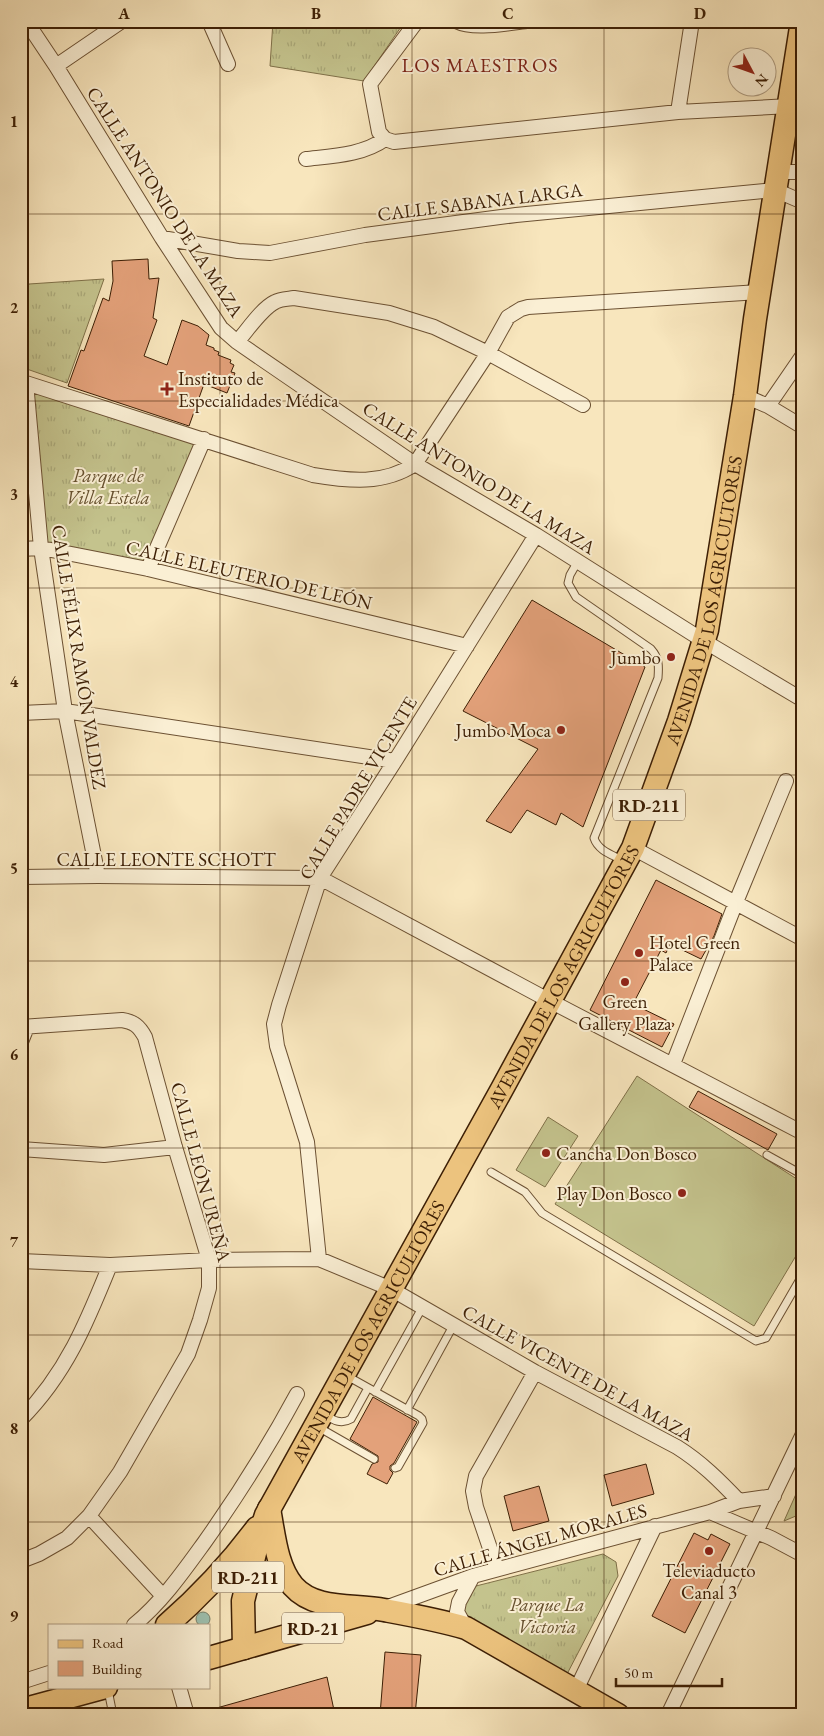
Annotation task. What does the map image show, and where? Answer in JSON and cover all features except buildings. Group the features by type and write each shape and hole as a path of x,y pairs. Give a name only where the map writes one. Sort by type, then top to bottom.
{"main road":[{"name":"AVENIDA DE LOS AGRICULTORES","path":"244,1648 243,1601 256,1544 268,1512 629,855 679,721 704,641 712,602 777,181 790,106 798,84 802,21"},
{"path":"268,1512 278,1556 286,1576 300,1593 331,1605 382,1610"},
{"path":"168,1624 229,1563 268,1512"},
{"name":"RD-21","path":"210,1658 382,1610 466,1628 618,1715"},
{"path":"21,1710 62,1704 87,1691 101,1688"}],"street":[{"name":"CALLE ANTONIO DE LA MAZA","path":"26,21 220,328 237,342 415,464 536,535 704,641 803,700"},
{"path":"56,66 122,21"},
{"path":"210,21 228,64"},
{"path":"417,21 370,84 379,132 385,139 394,142 678,112 790,106"},
{"path":"456,21 461,24 477,26 526,21"},
{"path":"678,112 692,21"},
{"path":"306,159 346,154 375,146 385,139"},
{"path":"777,181 803,172"},
{"name":"CALLE SABANA LARGA","path":"162,238 238,252 270,252 365,235 777,181 803,202"},
{"path":"24,383 314,475 362,480 384,478 405,471 415,464 488,353 508,317 521,309 759,292"},
{"path":"237,342 266,308 274,302 294,298 390,313 434,327 488,353 583,405"},
{"path":"768,406 803,355"},
{"name":"CALLE FÉLIX RAMÓN VALDEZ","path":"24,383 41,548 66,711 98,876"},
{"path":"745,396 768,406 803,427"},
{"path":"148,569 204,439"},
{"name":"CALLE PADRE VICENTE","path":"319,1259 307,1142 277,1046 274,1024 278,1005 320,878 396,761 536,535"},
{"name":"CALLE ELEUTERIO DE LEÓN","path":"21,549 41,548 148,569 467,646"},
{"path":"21,713 66,711 396,761"},
{"path":"673,1064 736,902 786,781"},
{"path":"629,855 736,902 803,939"},
{"name":"CALLE LEONTE SCHOTT","path":"21,877 320,878 803,1133"},
{"name":"CALLE LEÓN UREÑA","path":"21,1561 39,1554 67,1538 89,1516 120,1472 188,1354 209,1288 209,1260 174,1147 145,1038 140,1028 133,1022 122,1020 24,1027"},
{"path":"21,1042 24,1027"},
{"path":"21,1149 104,1155 174,1147"},
{"path":"21,1261 110,1265 209,1260 319,1259"},
{"name":"CALLE VICENTE DE LA MAZA","path":"319,1259 390,1289 535,1372 694,1457 739,1501"},
{"path":"21,1419 37,1403 54,1381 71,1354 85,1327 110,1265"},
{"path":"497,1569 476,1507 473,1491 476,1476 535,1372"},
{"path":"135,1624 178,1580 221,1519 271,1442 297,1394"},
{"path":"668,1715 803,1434"},
{"name":"CALLE ÁNGEL MORALES","path":"382,1610 497,1569 710,1512 739,1501 774,1496"},
{"path":"710,1512 771,1538 803,1555"},
{"path":"89,1516 163,1596"},
{"path":"576,1690 654,1526"},
{"path":"466,1628 456,1612 459,1602 473,1576"},
{"path":"21,1682 48,1673"},
{"path":"179,1688 187,1715"}],"lane":[{"path":"578,561 568,583 576,597 651,649 658,656 658,678 594,838 596,844 602,850 629,855"},
{"path":"767,1154 803,1175"},
{"path":"491,1172 525,1192 542,1213 756,1341 766,1338 803,1274"},
{"path":"319,1420 346,1422 351,1419 372,1390 422,1308"},
{"path":"407,1410 453,1326"},
{"path":"344,1374 421,1418 423,1423 402,1461 395,1468"},
{"path":"319,1420 374,1459"},
{"path":"106,1688 113,1715"}],"green space":[{"path":"273,21 405,21 364,81 270,66"},
{"path":"104,279 67,383 21,367 21,305 29,284"},
{"name":"Parque de Villa Estela","path":"33,392 198,442 148,569 44,545"},
{"name":"Play Don Bosco","path":"637,1076 803,1183 803,1244 754,1326 555,1204"},
{"name":"Cancha Don Bosco","path":"548,1117 578,1136 545,1187 516,1170"},
{"path":"800,1485 803,1487 803,1513 784,1521"},
{"name":"Parque La Victoria","path":"603,1554 616,1562 618,1576 566,1676 463,1618 463,1601 472,1587"}],"shaded area":[{"path":"200,1612 206,1612 210,1616 208,1624 198,1624 196,1622 196,1616"}],"place":[{"name":"Instituto de Especialidades Médica","path":"167,389"},
{"name":"Jumbo","path":"671,657"},
{"name":"Jumbo Moca","path":"561,730"},
{"name":"Hotel Green Palace","path":"639,953"},
{"name":"Green Gallery Plaza","path":"625,982"},
{"name":"Cancha Don Bosco","path":"546,1153"},
{"name":"Play Don Bosco","path":"682,1193"},
{"name":"Televiaducto Canal 3","path":"709,1551"}],"district":[{"name":"LOS MAESTROS","path":"480,65"}]}
